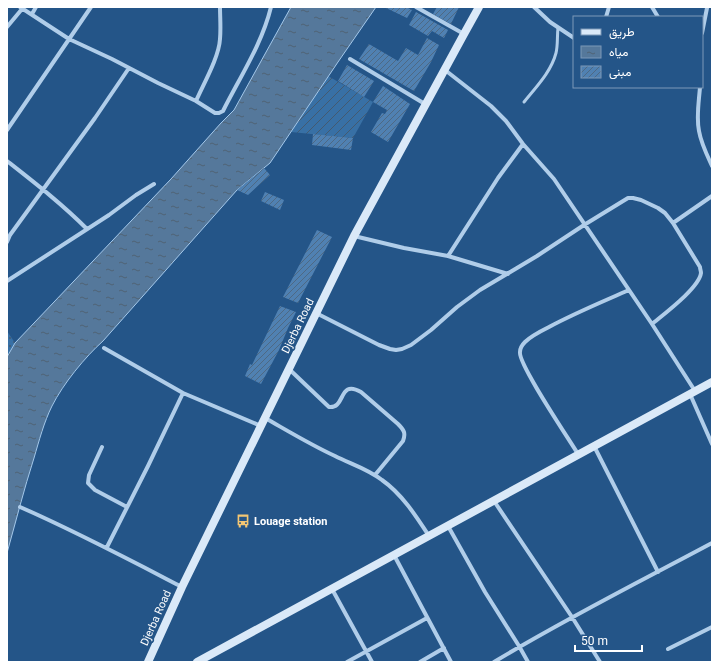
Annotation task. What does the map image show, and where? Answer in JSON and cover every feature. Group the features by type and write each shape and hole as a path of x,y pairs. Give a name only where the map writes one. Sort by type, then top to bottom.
{"main road":[{"name":"Djerba Road","path":"148,662 182,587 354,236 480,7"},
{"path":"197,662 712,382"}],"street":[{"path":"32,14 36,7"},
{"path":"7,130 91,7"},
{"path":"196,101 218,51 220,39 220,7"},
{"path":"7,28 21,8 69,39 196,101 215,113 219,113 224,111 258,43 267,22 271,7"},
{"path":"416,7 464,34"},
{"path":"534,7 558,28 573,37"},
{"path":"652,7 657,16"},
{"path":"703,29 707,7"},
{"path":"350,59 426,104"},
{"path":"7,242 10,235 99,113 129,68"},
{"path":"445,69 491,106 506,121 523,144 554,179 652,324 692,392 712,444"},
{"path":"700,88 698,116 699,131 704,148 712,166"},
{"path":"448,256 498,178 523,144"},
{"path":"7,161 44,189 87,229"},
{"path":"7,279 87,229 154,184"},
{"path":"673,223 712,196"},
{"path":"316,313 379,345 390,349 402,349 411,345 431,330 457,307 475,294 620,202 628,198 633,198 641,200 664,212 673,223 700,267 701,274 692,290 652,324"},
{"path":"354,236 404,248 448,256 508,274"},
{"path":"578,454 536,387 519,354 526,341 559,322 629,290"},
{"path":"104,348 183,394 261,426"},
{"path":"289,369 329,407 337,404 344,392 352,388 367,397 404,430 405,437 403,441 375,476"},
{"path":"107,548 183,394"},
{"path":"265,418 375,476 403,500 429,536"},
{"path":"594,446 658,572"},
{"path":"102,447 89,475 88,483 95,490 128,507"},
{"path":"494,500 572,617 600,662"},
{"path":"20,506 107,548 182,587"},
{"path":"448,526 485,592 520,646 528,662"},
{"path":"494,662 572,617 712,543"},
{"path":"393,555 451,662"},
{"path":"332,589 372,662"},
{"path":"347,662 427,618"},
{"path":"668,649 712,627"},
{"path":"420,662 444,648"}],"lane":[{"path":"524,102 552,66 556,52 558,28"}],"shaded area":[{"path":"328,76 373,102 353,138 291,132"},
{"path":"7,331 15,343 7,357"}],"water":[{"path":"291,7 376,7 270,163 237,190 68,380 52,406 42,432 7,553 7,357 15,343 171,179 234,110"}],"building":[{"path":"384,7 406,7 412,10 407,18"},
{"path":"437,7 459,7 451,24 433,14"},
{"path":"416,12 448,30 444,38 432,31 428,36 409,25"},
{"path":"427,38 439,45 414,91 359,59 369,44 398,61 406,48 418,55"},
{"path":"347,65 374,81 364,97 338,81"},
{"path":"383,86 410,104 388,142 371,132 382,113 385,114 387,110 373,102"},
{"path":"313,134 353,138 351,150 312,145"},
{"path":"264,168 270,175 248,195 237,190"},
{"path":"265,192 284,200 280,210 261,201"},
{"path":"317,230 332,237 298,303 283,297"},
{"path":"280,306 296,312 279,350 261,384 245,376 250,364 252,365"}],"place":[{"name":"Louage station","path":"243,521"}]}
